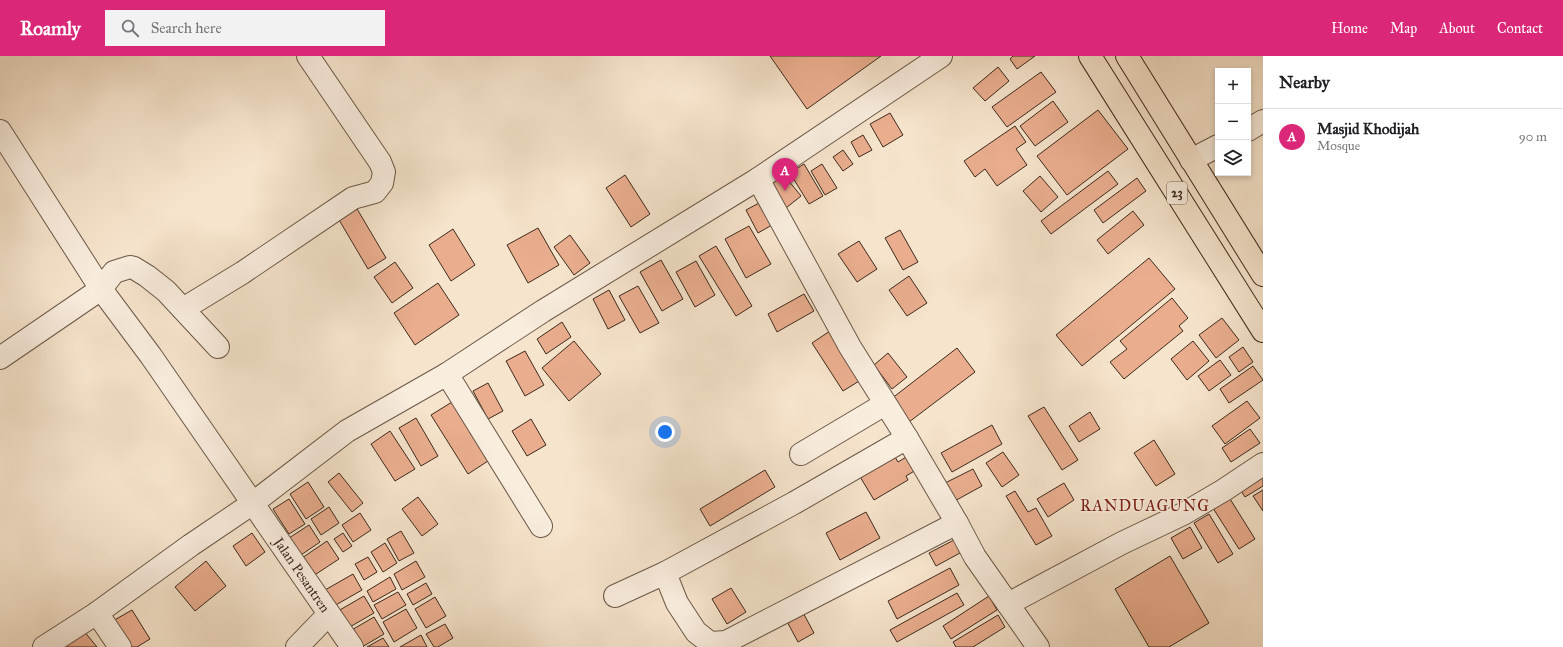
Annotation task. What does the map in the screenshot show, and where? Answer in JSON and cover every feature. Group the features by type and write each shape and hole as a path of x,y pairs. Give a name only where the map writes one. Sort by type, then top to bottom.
{"highway":[{"name":"23","path":"1090,56 1260,318"},
{"name":"23","path":"1127,56 1263,275"}],"street":[{"path":"183,308 242,273 353,198 375,192 382,183 384,172 380,162 308,56"},
{"path":"44,647 97,613 253,503 347,431 447,374 543,311 758,179 941,56"},
{"path":"1251,128 1263,121"},
{"name":"Jalan Pesantren","path":"4,144 101,289 151,356 352,647"},
{"path":"1191,160 1215,148"},
{"path":"758,179 826,300 850,347 907,438 957,523 975,557 1038,647"},
{"path":"0,358 101,289 114,272 125,268 134,268 166,291 218,347"},
{"path":"447,374 541,526"},
{"path":"801,454 885,404"},
{"path":"614,596 665,573 794,503 907,438"},
{"path":"1008,604 1122,543 1183,514 1224,490 1263,464"},
{"path":"665,573 677,603 696,632 710,643 726,642 957,523"},
{"path":"97,613 120,647"},
{"path":"297,647 329,614"}],"building":[{"path":"770,56 881,56 807,109"},
{"path":"1013,56 1035,56 1017,69 1010,59"},
{"path":"998,67 1009,81 985,101 973,88"},
{"path":"1041,72 1056,92 1007,127 992,107"},
{"path":"1053,101 1068,122 1035,146 1020,126"},
{"path":"1098,110 1128,149 1067,195 1037,156"},
{"path":"890,113 903,135 883,147 870,124"},
{"path":"1015,126 1026,142 1016,149 1027,165 997,186 985,169 975,177 964,161"},
{"path":"863,135 872,150 859,157 851,142"},
{"path":"843,150 853,164 843,171 833,157"},
{"path":"804,164 823,196 809,204 790,173"},
{"path":"822,164 837,188 825,195 811,171"},
{"path":"1108,171 1118,184 1051,234 1041,221"},
{"path":"625,175 650,214 631,227 606,188"},
{"path":"784,175 801,196 786,208 769,186"},
{"path":"1040,176 1058,197 1041,212 1023,191"},
{"path":"1137,178 1146,191 1103,223 1094,210"},
{"path":"353,202 386,258 368,269 335,213"},
{"path":"759,203 772,225 758,233 746,210"},
{"path":"1133,211 1144,225 1108,254 1097,240"},
{"path":"749,226 771,264 746,278 725,239"},
{"path":"538,228 559,265 528,283 507,245"},
{"path":"453,229 475,265 451,281 429,245"},
{"path":"900,230 918,262 903,270 885,238"},
{"path":"570,235 590,263 574,275 554,247"},
{"path":"859,241 877,269 857,282 838,254"},
{"path":"716,246 752,306 736,316 699,256"},
{"path":"1149,258 1175,289 1082,366 1056,335"},
{"path":"661,260 683,299 662,311 640,272"},
{"path":"696,261 715,295 695,307 676,272"},
{"path":"395,262 413,288 392,303 374,277"},
{"path":"909,276 927,303 907,316 889,290"},
{"path":"438,283 459,315 415,345 394,313"},
{"path":"638,286 659,323 640,333 619,296"},
{"path":"609,290 625,320 608,329 593,299"},
{"path":"804,294 814,311 777,332 768,314"},
{"path":"1172,298 1188,318 1179,326 1183,331 1124,379 1110,362 1127,349 1120,341"},
{"path":"1222,318 1239,340 1216,358 1199,335"},
{"path":"562,322 571,337 546,354 537,339"},
{"path":"833,329 864,378 843,391 812,343"},
{"path":"574,341 601,374 569,401 542,368"},
{"path":"1193,341 1209,361 1187,380 1171,359"},
{"path":"1243,347 1253,362 1239,372 1229,357"},
{"path":"957,348 975,372 909,422 891,399"},
{"path":"525,351 544,385 525,396 506,361"},
{"path":"888,353 907,377 892,389 874,365"},
{"path":"1220,360 1231,375 1209,391 1198,376"},
{"path":"1253,366 1263,380 1229,403 1220,389"},
{"path":"488,383 503,411 488,419 473,391"},
{"path":"1247,401 1260,418 1225,444 1212,426"},
{"path":"452,402 488,461 468,474 431,415"},
{"path":"1044,407 1078,460 1062,470 1028,416"},
{"path":"1090,412 1100,429 1079,442 1069,426"},
{"path":"416,418 438,456 421,466 399,428"},
{"path":"531,419 546,445 527,456 512,431"},
{"path":"992,425 1002,444 952,472 941,453"},
{"path":"1250,429 1260,443 1231,462 1222,448"},
{"path":"390,431 415,469 395,481 371,444"},
{"path":"1154,440 1175,474 1156,486 1134,453"},
{"path":"1003,452 1019,475 1002,487 986,463"},
{"path":"908,456 916,470 906,476 908,480 874,500 856,470 895,457 898,462"},
{"path":"1263,465 1263,486 1245,497 1236,483"},
{"path":"973,469 982,486 951,503 941,485"},
{"path":"765,470 775,487 710,526 700,509"},
{"path":"339,473 363,503 352,512 328,482"},
{"path":"308,482 324,507 306,519 290,494"},
{"path":"1064,483 1074,500 1048,517 1037,499"},
{"path":"1263,490 1263,511 1253,496"},
{"path":"1015,491 1028,512 1036,508 1052,536 1036,545 1006,496"},
{"path":"1227,494 1255,539 1239,549 1211,505"},
{"path":"418,497 438,524 422,536 402,509"},
{"path":"289,499 305,524 289,534 273,509"},
{"path":"329,507 339,523 321,535 311,519"},
{"path":"866,512 880,538 840,560 826,533"},
{"path":"360,513 371,530 353,542 342,525"},
{"path":"1209,514 1233,554 1218,563 1194,523"},
{"path":"309,525 320,542 301,555 289,538"},
{"path":"1190,527 1202,548 1183,559 1171,538"},
{"path":"401,531 414,553 399,561 387,539"},
{"path":"252,533 265,552 246,566 233,546"},
{"path":"343,533 352,546 343,552 334,539"},
{"path":"954,540 960,553 936,566 929,553"},
{"path":"327,541 339,559 313,576 302,558"},
{"path":"385,543 397,563 383,572 371,552"},
{"path":"1170,556 1209,623 1169,647 1149,647 1115,589"},
{"path":"368,557 377,572 364,580 355,564"},
{"path":"206,561 226,586 195,611 175,587"},
{"path":"416,561 425,577 402,590 394,574"},
{"path":"950,568 959,585 897,619 888,601"},
{"path":"353,574 362,590 334,606 325,590"},
{"path":"390,577 396,589 373,602 367,591"},
{"path":"426,583 432,594 413,605 407,594"},
{"path":"731,588 746,612 727,624 712,599"},
{"path":"398,592 406,605 382,619 374,605"},
{"path":"957,593 964,605 897,642 890,630"},
{"path":"364,596 374,613 348,628 338,611"},
{"path":"989,596 997,610 951,639 943,626"},
{"path":"435,597 446,616 426,628 415,609"},
{"path":"800,607 814,633 798,642 784,616"},
{"path":"406,609 417,628 394,642 383,622"},
{"path":"132,610 150,639 137,647 126,647 111,622"},
{"path":"998,615 1005,627 973,647 956,647 953,642"},
{"path":"374,617 384,634 362,647 350,631"},
{"path":"445,624 453,638 438,647 434,647 426,634"},
{"path":"83,630 97,647 61,647"},
{"path":"421,635 427,647 400,647"},
{"path":"383,638 389,647 367,647"}],"place":[{"name":"Masjid Khodijah","path":"785,191"}],"district":[{"name":"RANDUAGUNG","path":"1145,505"}]}
